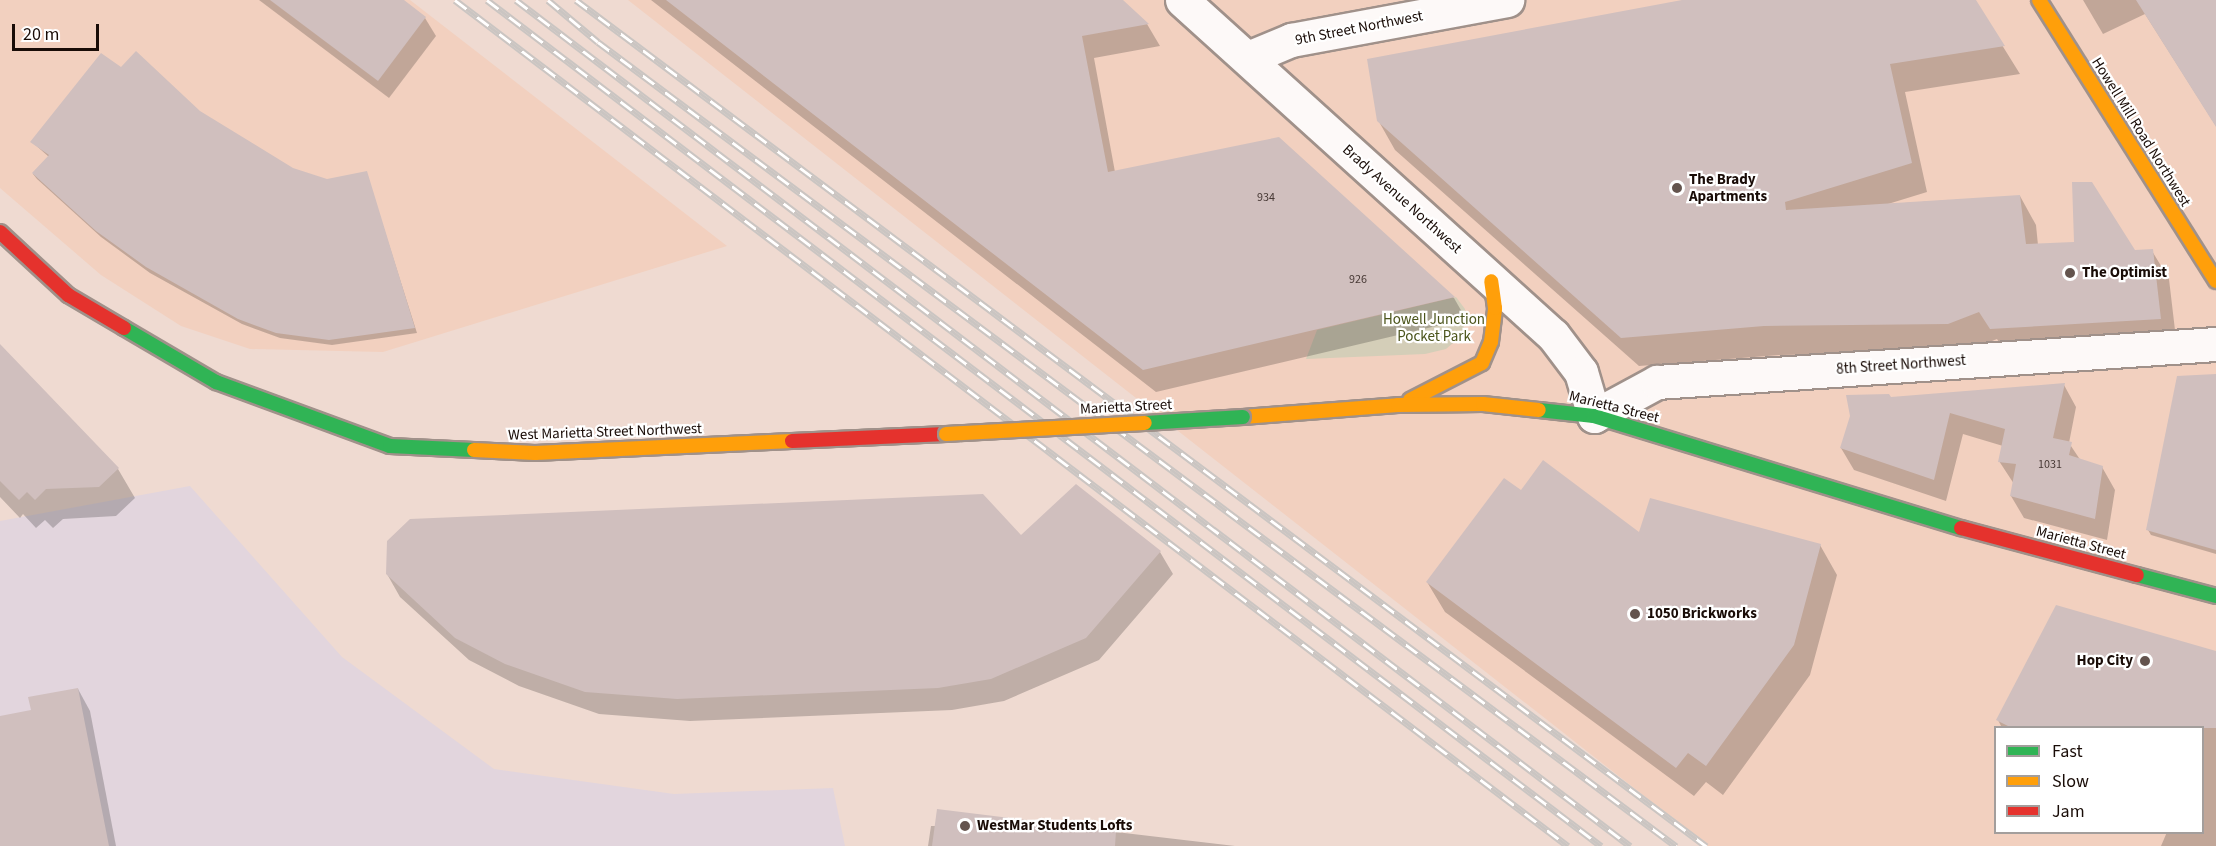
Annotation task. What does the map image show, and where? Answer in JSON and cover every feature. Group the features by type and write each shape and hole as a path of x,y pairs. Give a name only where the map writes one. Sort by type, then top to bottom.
{"street":[{"name":"Brady Avenue Northwest","path":"1182,0 1553,335 1581,372 1594,416"},
{"name":"9th Street Northwest","path":"1248,58 1291,40 1507,0"},
{"name":"Howell Mill Road Northwest","path":"2039,0 2216,281"},
{"name":"West Marietta Street Northwest","path":"0,232 68,295 216,382 390,446 535,453 946,434"},
{"path":"1398,405 1482,363 1491,342 1495,308 1491,281"},
{"name":"8th Street Northwest","path":"1594,416 1657,382 2216,344"},
{"name":"Marietta Street","path":"946,434 1243,417 1398,405 1483,404 1594,416 1964,529 2216,596"}],"shaded area":[{"path":"0,0 410,0 727,246 383,352 250,349 181,326 101,275 0,188"},
{"path":"628,0 2216,0 2216,846 1708,846"},
{"path":"190,486 342,657 494,769 674,794 833,788 845,846 0,846 0,521"}],"green space":[{"name":"Howell Junction Pocket Park","path":"1456,297 1465,309 1465,324 1460,337 1446,349 1425,354 1306,359 1317,330"}],"building":[{"path":"270,0 404,0 426,17 378,81"},
{"path":"666,0 1123,0 1149,24 1082,36 1108,172 1279,137 1455,297 1143,370"},
{"name":"The Brady Apartments","path":"1682,0 1976,0 2005,46 1890,64 1912,163 1785,202 1786,210 2020,195 2026,244 2074,242 2072,182 2092,182 2135,250 2153,249 2161,319 1990,329 1979,312 1948,324 1764,326 1621,338 1377,121 1367,59"},
{"path":"2136,0 2216,0 2216,127"},
{"path":"136,51 200,111 293,168 327,179 367,171 415,328 329,340 276,333 238,319 146,267 96,231 32,173 49,155 30,142 101,53 121,67"},
{"path":"0,344 119,468 99,487 46,489 35,500 27,492 19,500 0,481"},
{"path":"2216,374 2216,550 2146,530 2177,376"},
{"path":"2065,383 2053,438 2072,442 2069,455 2103,466 2095,519 2010,496 2016,464 1998,462 2005,429 1950,413 1934,480 1840,448 1850,416 1846,395 1889,394 1891,397"},
{"name":"1050 Brickworks","path":"1543,460 1639,532 1650,498 1821,544 1794,645 1706,766 1688,753 1676,768 1426,582 1504,478 1521,490"},
{"path":"1076,484 1161,551 1086,638 991,679 938,688 677,699 585,692 505,664 455,638 386,574 387,541 410,519 983,494 1021,535"},
{"path":"2056,605 2216,651 2216,728 2204,728 2204,726 2008,726 1996,720"},
{"path":"78,688 109,846 0,846 0,716 31,710 28,697"},
{"name":"WestMar Students Lofts","path":"937,809 1116,831 1115,846 932,846"}],"railway":[{"path":"455,0 1568,846"},
{"path":"487,0 1601,846"},
{"path":"516,0 1630,846"},
{"path":"548,0 598,42 1676,846"},
{"path":"576,0 1706,846"}],"traffic: fast":[{"path":"124,328 216,382 390,446 474,450"},
{"path":"1539,410 1594,416 1961,528"},
{"path":"1145,423 1243,417"},
{"path":"2137,575 2216,596"}],"traffic: slow":[{"path":"2039,0 2216,281"},
{"path":"1410,400 1482,363 1491,342 1495,308 1491,281"},
{"path":"1243,417 1398,405 1483,404 1539,410"},
{"path":"946,434 1145,423"},
{"path":"474,450 535,453 792,441"}],"traffic: jam":[{"path":"0,232 68,295 124,328"},
{"path":"792,441 946,434"},
{"path":"1961,528 2137,575"}],"place":[{"name":"The Brady Apartments","path":"1677,188"},
{"name":"The Optimist","path":"2070,273"},
{"name":"1050 Brickworks","path":"1635,614"},
{"name":"Hop City","path":"2145,661"},
{"name":"WestMar Students Lofts","path":"965,826"}]}
